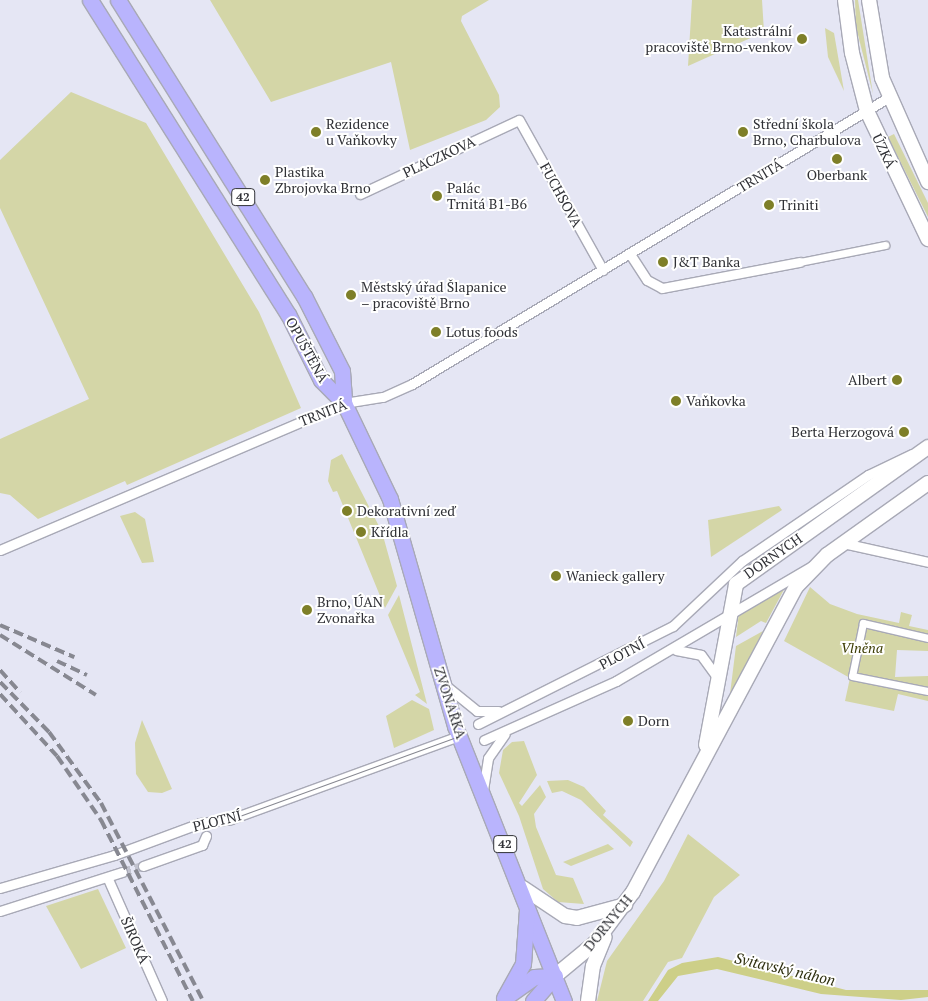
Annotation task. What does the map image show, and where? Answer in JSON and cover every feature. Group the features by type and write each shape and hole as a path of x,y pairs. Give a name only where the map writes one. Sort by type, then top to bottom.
{"main road":[{"name":"OPUŠTĚNÁ","path":"90,0 288,314 321,380 344,403"},
{"name":"OPUŠTĚNÁ","path":"118,0 304,296 342,371 344,403"},
{"name":"ÚZKÁ","path":"845,0 852,53 867,111 928,239"},
{"name":"ÚZKÁ","path":"869,0 874,50 889,97 928,182"},
{"name":"ZVONAŘKA","path":"344,403 399,520 441,682 459,736 525,893 564,1001"},
{"name":"DORNYCH","path":"704,753 719,682 732,591 742,577 928,447"},
{"name":"DORNYCH","path":"533,1001 555,976 610,925 625,905 704,753 730,716 793,592 815,565 842,543 928,482"},
{"path":"502,1000 523,964 525,893 564,916 577,918 625,905"},
{"path":"588,1001 593,966 610,925"},
{"path":"502,1000 534,977 555,976"}],"street":[{"name":"TRNITÁ","path":"1,550 344,403 383,397 412,384 889,97"},
{"name":"PLACZKOVA","path":"360,194 519,120"},
{"name":"FUCHSOVA","path":"519,120 603,270"},
{"path":"630,254 647,280 662,288 885,245"},
{"name":"DORNYCH","path":"724,577 868,475 928,447"},
{"path":"842,543 928,562"},
{"name":"PLOTNÍ","path":"484,740 507,732 673,650 728,614 815,565"},
{"name":"PLOTNÍ","path":"478,724 673,626 724,577"},
{"path":"928,638 863,623 852,676 928,692"},
{"path":"673,650 701,655 719,682"},
{"name":"PLOTNÍ","path":"441,682 477,710 505,709"},
{"name":"PLOTNÍ","path":"483,790 488,758 507,732"},
{"name":"PLOTNÍ","path":"0,888 114,855 200,823 231,819 459,736"},
{"name":"PLOTNÍ","path":"143,866 202,845 206,836"},
{"path":"0,911 108,879 122,872"},
{"name":"ŠIROKÁ","path":"108,879 162,1001"}],"green space":[{"path":"210,0 489,0 462,16 461,21 499,95 500,107 486,120 410,150 391,62 271,102"},
{"path":"692,0 762,0 764,32 688,66"},
{"path":"855,0 858,0 873,94 856,27"},
{"path":"825,28 834,33 844,91 828,57"},
{"path":"71,92 146,123 259,312 301,408 127,485 125,481 38,519 10,495 0,493 0,439 89,399 0,208 0,160"},
{"path":"894,134 928,203 928,217 888,137"},
{"path":"342,454 382,532 397,586 385,608 337,491 333,492 328,481 331,460"},
{"path":"779,506 782,510 711,557 708,520"},
{"path":"135,512 145,519 154,562 142,563 120,516"},
{"path":"787,584 766,623 761,621 736,637 739,612"},
{"name":"Vlněna","path":"810,587 830,604 857,614 899,623 901,612 912,615 909,626 928,630 928,651 897,650 895,677 928,676 928,701 898,694 894,711 845,701 850,678 784,641"},
{"path":"399,595 427,704 415,695 420,692 388,615"},
{"path":"763,631 732,693 730,694 736,646"},
{"path":"412,700 429,709 434,730 394,748 386,716"},
{"path":"142,720 172,789 162,793 148,792 136,774 135,743"},
{"path":"524,741 537,775 519,803 522,806 540,785 546,797 534,814 536,827 556,875 573,878 584,904 558,902 543,889 519,816 499,773 503,750 512,742"},
{"path":"568,780 584,787 606,811 603,815 633,842 630,847 581,800 562,791 552,793 547,781"},
{"path":"688,834 740,875 714,897 682,958 668,962 643,1001 597,1001 607,961 664,881"},
{"path":"608,844 614,849 571,866 563,862"},
{"path":"98,889 126,948 81,969 46,906"}],"shaded area":[{"path":"718,957 846,990 928,990 928,997 901,1000 821,994 717,969 678,976 658,1001 648,1001 668,970 682,963"}],"tunnel":[{"path":"122,872 143,866"}],"tram line":[{"path":"231,819 459,736"}],"railway":[{"path":"0,625 74,657"},
{"path":"0,635 96,695"},
{"path":"57,661 87,675"},
{"path":"0,670 20,692"},
{"path":"0,682 49,732 101,803 203,1001"},
{"path":"0,694 57,756 101,820 193,1001"}],"place":[{"name":"Katastrální pracoviště Brno-venkov","path":"802,39"},
{"name":"Rezidence u Vaňkovky","path":"316,132"},
{"name":"Střední škola Brno, Charbulova","path":"743,132"},
{"name":"Oberbank","path":"837,159"},
{"name":"Plastika Zbrojovka Brno","path":"265,180"},
{"name":"Palác Trnitá B1-B6","path":"437,196"},
{"name":"Triniti","path":"769,205"},
{"name":"J&T Banka","path":"663,262"},
{"name":"Městský úřad Šlapanice – pracoviště Brno","path":"351,295"},
{"name":"Lotus foods","path":"436,332"},
{"name":"Albert","path":"897,380"},
{"name":"Vaňkovka","path":"676,401"},
{"name":"Berta Herzogová","path":"904,432"},
{"name":"Dekorativní zeď","path":"347,511"},
{"name":"Křídla","path":"361,532"},
{"name":"Wanieck gallery","path":"556,576"},
{"name":"Brno, ÚAN Zvonařka","path":"307,610"},
{"name":"Dorn","path":"628,721"}],"water label":[{"name":"Svitavský náhon","path":"785,969"}]}
